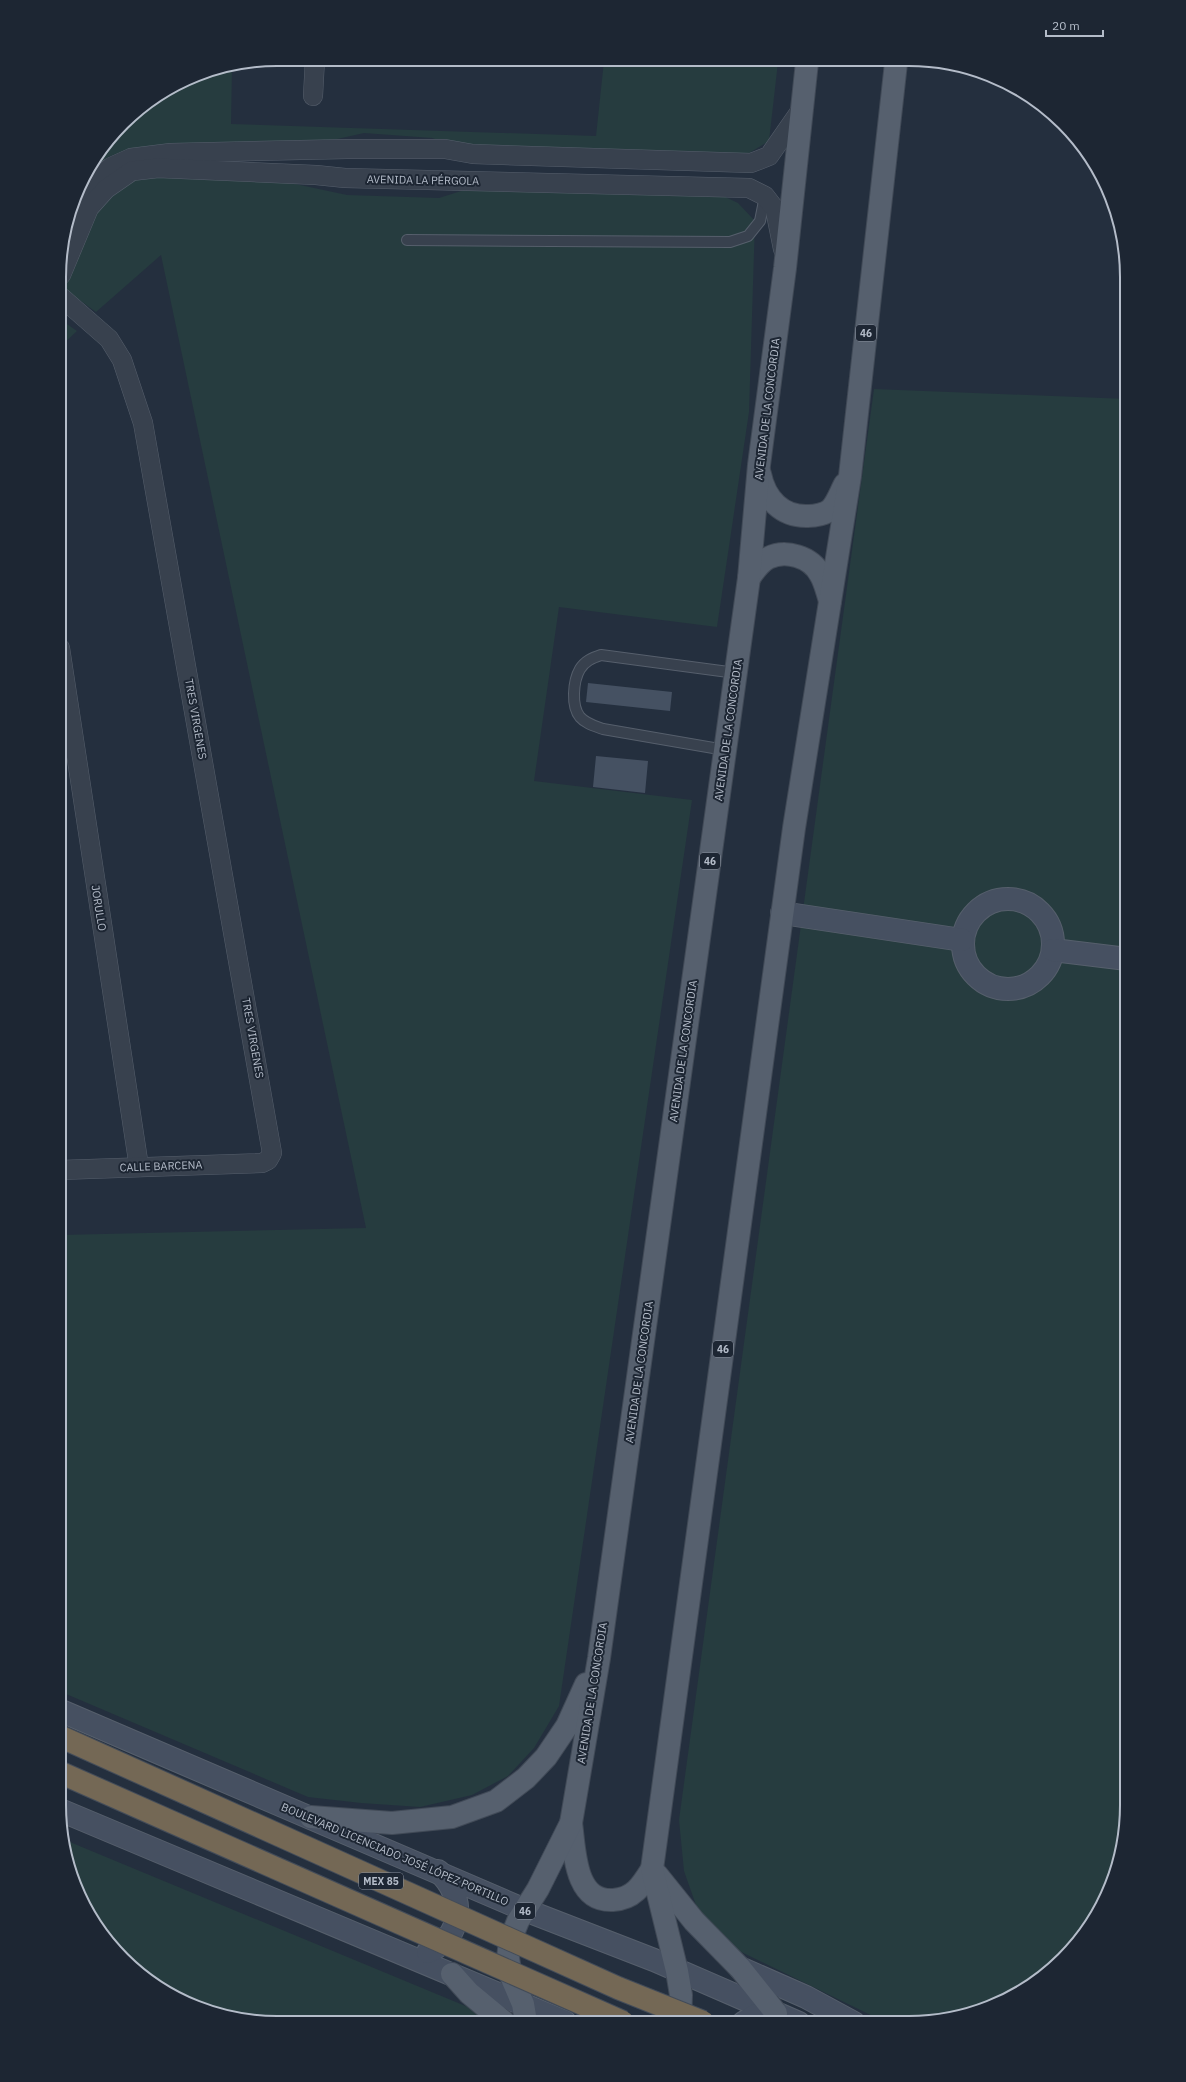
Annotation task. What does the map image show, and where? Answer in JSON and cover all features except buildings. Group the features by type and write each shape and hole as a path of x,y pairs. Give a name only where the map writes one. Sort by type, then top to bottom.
{"highway":[{"name":"MEX 85","path":"66,1739 618,1988 688,2016"},
{"name":"MEX 85","path":"66,1775 609,2016"}],"main road":[{"name":"AVENIDA DE LA CONCORDIA","path":"524,2013 511,1976 508,1958 510,1941 518,1921 571,1822 599,1658 749,578 759,465 785,268 806,66"},
{"name":"46","path":"680,2016 681,1995 677,1971 652,1869 794,828 850,476 896,66"},
{"path":"759,465 762,483 769,499 781,511 798,517 815,516 831,509 850,476"},
{"path":"749,578 757,566 769,558 783,554 798,556 811,562 820,574 830,602"},
{"path":"311,1816 392,1823 452,1817 496,1801 526,1778 546,1757 567,1726 599,1658"},
{"path":"571,1822 579,1874 587,1891 596,1898 619,1900 631,1896 640,1887 652,1869 694,1921 740,1968 776,2013"},
{"path":"452,1974 469,1993 497,2016"}],"street":[{"path":"313,96 315,66"},
{"path":"84,191 111,167 131,158 171,153 445,149 473,154 751,163 769,156 801,110"},
{"path":"316,150 316,175"},
{"path":"472,180 473,154"},
{"name":"AVENIDA LA PÉRGOLA","path":"66,263 89,208 106,189 132,171 158,168 316,175 353,179 447,182 472,180 749,188 765,196"},
{"path":"765,196 775,209 781,234 785,268"},
{"name":"TRES VIRGENES","path":"66,301 109,339 122,360 143,423 272,1145 272,1154 268,1160 262,1162"},
{"name":"JORULLO","path":"66,688 138,1167"},
{"path":"1012,898 1026,902 1039,910 1048,922 1053,935 1053,950 1048,965 1039,977 1026,986 1011,990 995,988 981,982 970,970 964,956 962,940 966,926 973,914 984,904 998,899 1012,898"},
{"path":"782,914 962,940"},
{"path":"1053,950 1120,958"},
{"name":"CALLE BARCENA","path":"66,1170 262,1162"},
{"name":"BOULEVARD LICENCIADO JOSÉ LÓPEZ PORTILLO","path":"66,1713 311,1816 525,1910 677,1971 783,2016"},
{"path":"66,1813 452,1974 524,2013 538,2016"},
{"path":"405,1955 417,1955 429,1952 440,1945 448,1937 454,1926 457,1902 454,1890 447,1879 438,1871"},
{"path":"740,1968 806,1997 841,2016"},
{"path":"754,2016 776,2013"}],"lane":[{"path":"407,240 730,242 748,236 760,221 765,196"},
{"path":"725,750 602,729 589,724 580,717 576,709 574,697 576,682 580,669 586,662 601,655 736,673"}],"green space":[{"path":"603,66 778,66 769,141 736,161 463,148 432,138 364,133 297,148 133,148 108,157 99,164 118,138 148,110 171,94 196,82 232,71 231,124 596,136"},
{"path":"153,176 286,182 347,195 439,198 477,186 717,193 738,203 755,221 749,412 717,627 559,607 534,781 692,800 559,1706 534,1748 508,1776 472,1795 420,1807 361,1803 308,1797 66,1694 66,1235 366,1228 161,255 96,312 67,291 66,280 95,210 132,180"},
{"path":"66,323 77,331 66,341"},
{"path":"874,389 1120,399 1120,1819 1116,1846 1109,1873 1092,1911 1068,1944 1048,1964 1015,1988 977,2005 950,2012 923,2016 873,2016 733,1948 697,1908 684,1871 679,1820"},
{"path":"69,1842 490,2016 263,2016 222,2009 196,2000 171,1988 148,1972 118,1944 94,1911 82,1886 73,1860"}]}
